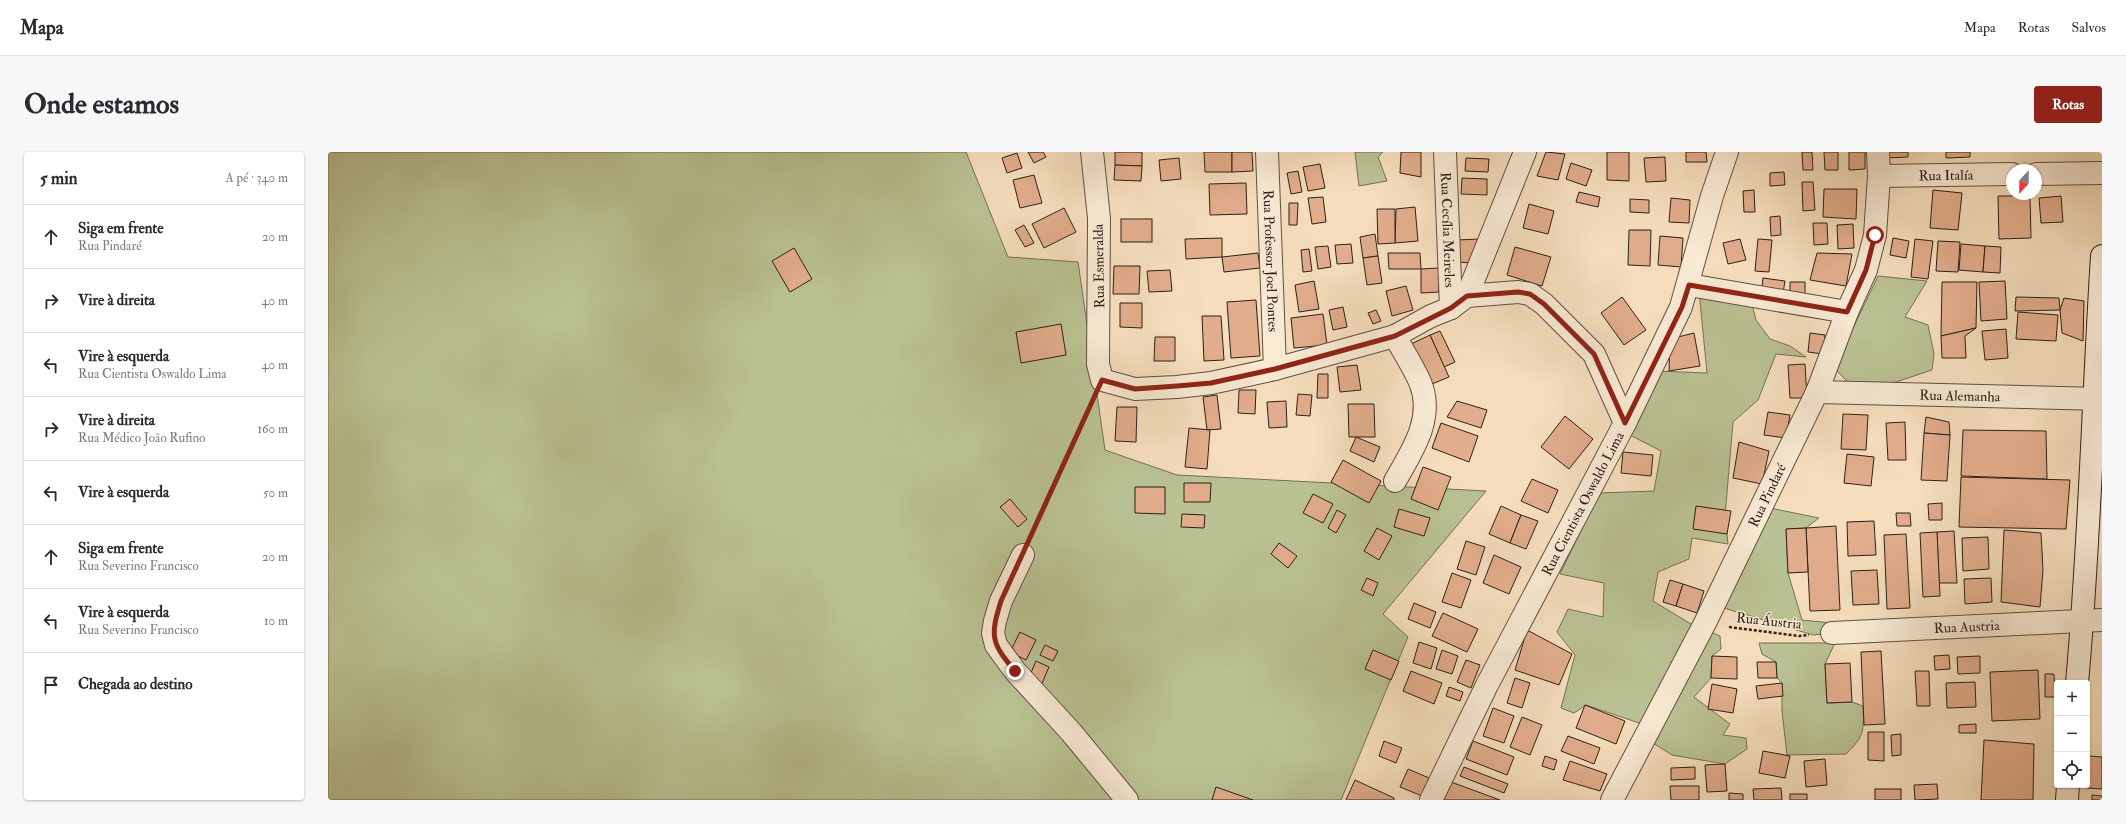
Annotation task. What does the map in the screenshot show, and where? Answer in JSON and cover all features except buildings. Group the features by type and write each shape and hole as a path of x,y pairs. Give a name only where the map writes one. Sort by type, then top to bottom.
{"street":[{"name":"Rua Esmeralda","path":"1092,152 1099,218 1100,281 1098,364 1102,380"},
{"name":"Rua Professor Joel Pontes","path":"1267,152 1275,369"},
{"name":"Rua Cecília Meireles","path":"1446,152 1459,302"},
{"path":"1459,302 1525,152"},
{"name":"Rua Cientista Oswaldo Lima","path":"1430,800 1487,685 1625,423 1682,307 1712,196 1727,152"},
{"name":"Rua Pindaré","path":"1612,800 1705,623 1818,392 1847,312 1866,270 1875,235 1879,176 1878,152"},
{"path":"2042,174 2102,173"},
{"name":"Rua Italía","path":"1879,176 2006,174"},
{"path":"2078,680 2092,620 2102,256"},
{"path":"1689,285 1847,312"},
{"path":"1102,380 1135,389 1211,383 1275,369 1395,336 1459,302 1518,292 1530,294 1544,304 1594,354 1625,423"},
{"path":"1395,336 1420,382 1425,399 1426,415 1414,447 1395,481"},
{"name":"Rua Alemanha","path":"1818,392 2098,398"},
{"path":"1023,555 1001,601 995,621 994,633 996,645 1015,671 1128,800"},
{"name":"Rua Austria","path":"1832,634 2092,620"},
{"path":"2067,800 2068,788"}],"path":[{"path":"1023,555 1102,380"},
{"name":"Rua Áustria","path":"1705,623 1799,636 1832,634"}],"green space":[{"path":"328,152 966,152 1008,257 1078,262 1105,450 1177,475 1486,491 1383,614 1408,637 1341,800 328,800"},
{"path":"1355,152 1383,152 1378,157 1387,181 1359,186"},
{"path":"1878,276 1927,281 1905,317 1928,325 1934,354 1932,370 1860,394 1834,368"},
{"path":"1699,291 1750,297 1756,320 1770,339 1790,346 1806,357 1776,354 1758,400 1733,422 1725,516 1728,544 1692,538 1689,559 1658,572 1653,601 1691,624 1720,636 1721,649 1712,656 1711,678 1694,697 1730,724 1723,735 1746,738 1747,749 1725,764 1672,755 1653,743 1642,724 1586,705 1574,713 1561,708 1575,655 1557,632 1568,609 1603,617 1604,583 1560,574 1599,493 1654,491 1661,451 1626,433 1655,371 1707,373"},
{"path":"1770,508 1819,518 1806,528 1786,529 1788,573 1802,620 1832,623 1832,633 1813,635 1724,608"},
{"path":"1759,643 1835,643 1825,664 1827,703 1852,702 1863,706 1862,733 1860,738 1846,754 1787,755 1782,711 1782,683 1777,678 1776,662 1762,654"}],"route":[{"path":"1015,671 1003,657 996,645 994,633 995,621 1001,601 1068,458 1102,380 1135,389 1211,383 1275,369 1395,336 1430,316 1451,308 1467,296 1518,292 1530,294 1544,304 1561,319 1594,354 1625,423 1682,307 1689,285 1847,312 1866,270 1875,235"}]}
